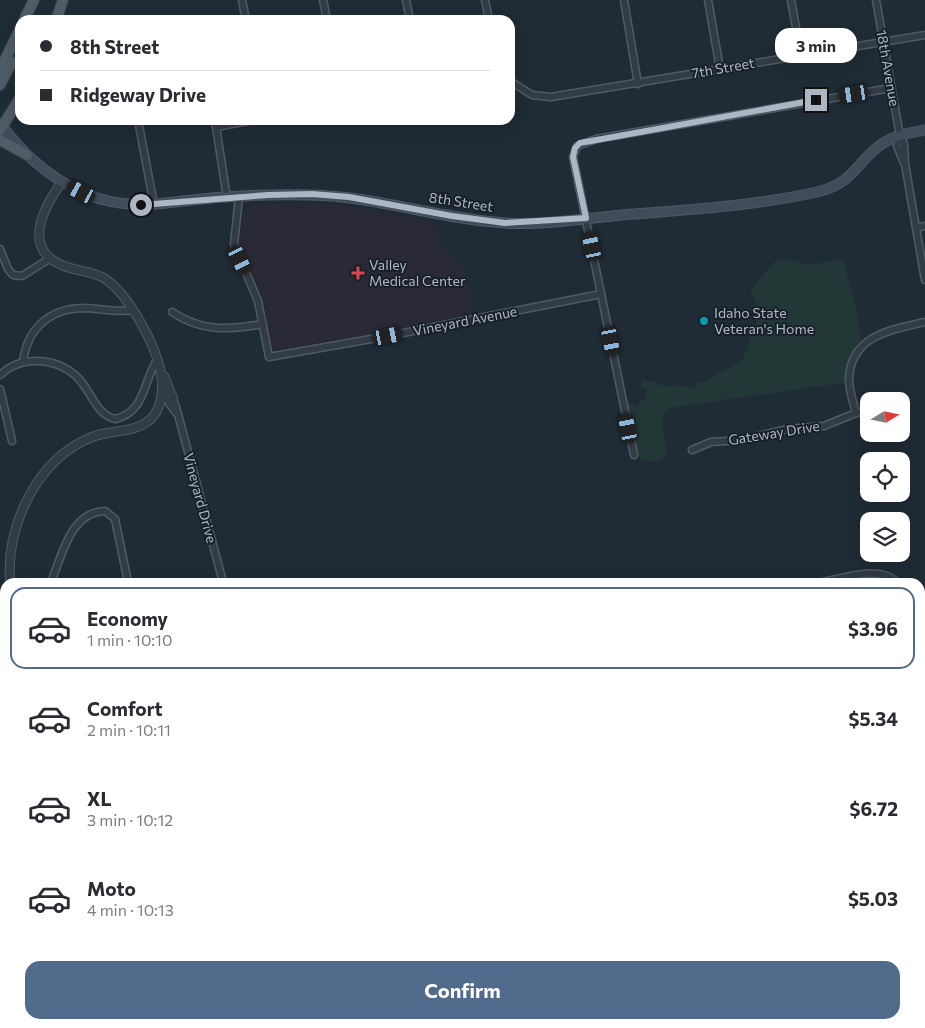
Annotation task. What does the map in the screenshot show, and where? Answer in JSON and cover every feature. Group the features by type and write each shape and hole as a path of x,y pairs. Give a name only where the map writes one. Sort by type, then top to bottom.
{"main road":[{"path":"26,15 34,0"},
{"path":"34,15 41,0"},
{"path":"58,15 62,0"},
{"path":"0,70 15,39"},
{"path":"0,85 15,54"},
{"path":"1,127 15,106"},
{"name":"8th Street","path":"1,127 28,155 62,182 81,192 112,202 154,205 286,194 328,195 505,223 723,207 820,191 844,181 877,147 900,136 925,130"},
{"path":"0,140 28,155"}],"street":[{"path":"242,0 245,15"},
{"path":"323,0 326,15"},
{"path":"406,0 409,15"},
{"path":"485,0 488,15"},
{"path":"624,0 638,84"},
{"path":"708,0 720,69"},
{"path":"792,0 801,55"},
{"name":"18th Avenue","path":"876,0 900,136 897,146 905,164 925,280"},
{"name":"7th Street","path":"515,84 532,95 551,97 925,35"},
{"path":"634,455 573,157 576,146 596,139 891,88"},
{"path":"139,125 154,205"},
{"path":"215,125 227,198"},
{"path":"62,182 45,209 40,223 42,248 49,259 62,266 101,277 117,289 133,310 173,398"},
{"path":"172,312 186,322 209,328 262,324 254,290 234,244 239,197"},
{"path":"916,228 925,226"},
{"path":"0,250 13,276 22,276 49,259"},
{"name":"Vineyard Avenue","path":"262,324 268,358 601,294"},
{"path":"23,362 29,338 34,329 46,318 74,309 133,310"},
{"path":"856,413 850,378 854,361 862,346 880,333 925,322"},
{"path":"0,375 9,368 23,362 48,362 63,368 81,381 102,412 109,418 115,419 127,415 138,403 157,360"},
{"path":"10,578 12,554 24,505 47,470 66,451 81,442 101,434 146,423 155,415 162,396 162,383 157,360"},
{"path":"0,389 12,441"},
{"path":"162,396 170,394 173,398"},
{"name":"Vineyard Drive","path":"162,396 177,414"},
{"name":"Vineyard Drive","path":"173,398 222,578"},
{"name":"Gateway Drive","path":"692,450 711,442 747,440 788,430 824,426 860,412"},
{"path":"53,578 75,528 92,513 105,511 115,519 127,578"},
{"path":"847,578 878,573 888,575 892,578"}],"shaded area":[{"name":"Valley Medical Center","path":"252,204 338,204 433,221 442,246 464,271 474,313 398,330 278,349 274,347 264,299 241,250 239,238 242,221 248,207"}],"green space":[{"path":"791,259 809,265 843,259 858,317 861,340 847,382 670,408 666,412 663,422 663,433 667,451 665,455 657,460 643,462 637,454 627,402 636,406 645,398 647,390 641,387 642,379 668,387 677,385 695,389 698,382 703,382 743,360 758,317 757,304 750,291 775,261"}],"place":[{"name":"Valley Medical Center","path":"358,273"},
{"name":"Idaho State Veteran's Home","path":"704,321"}],"route":[{"path":"141,205 268,195 312,194 349,197 452,216 505,223 586,218 573,157 573,152 580,143 816,100"}]}
